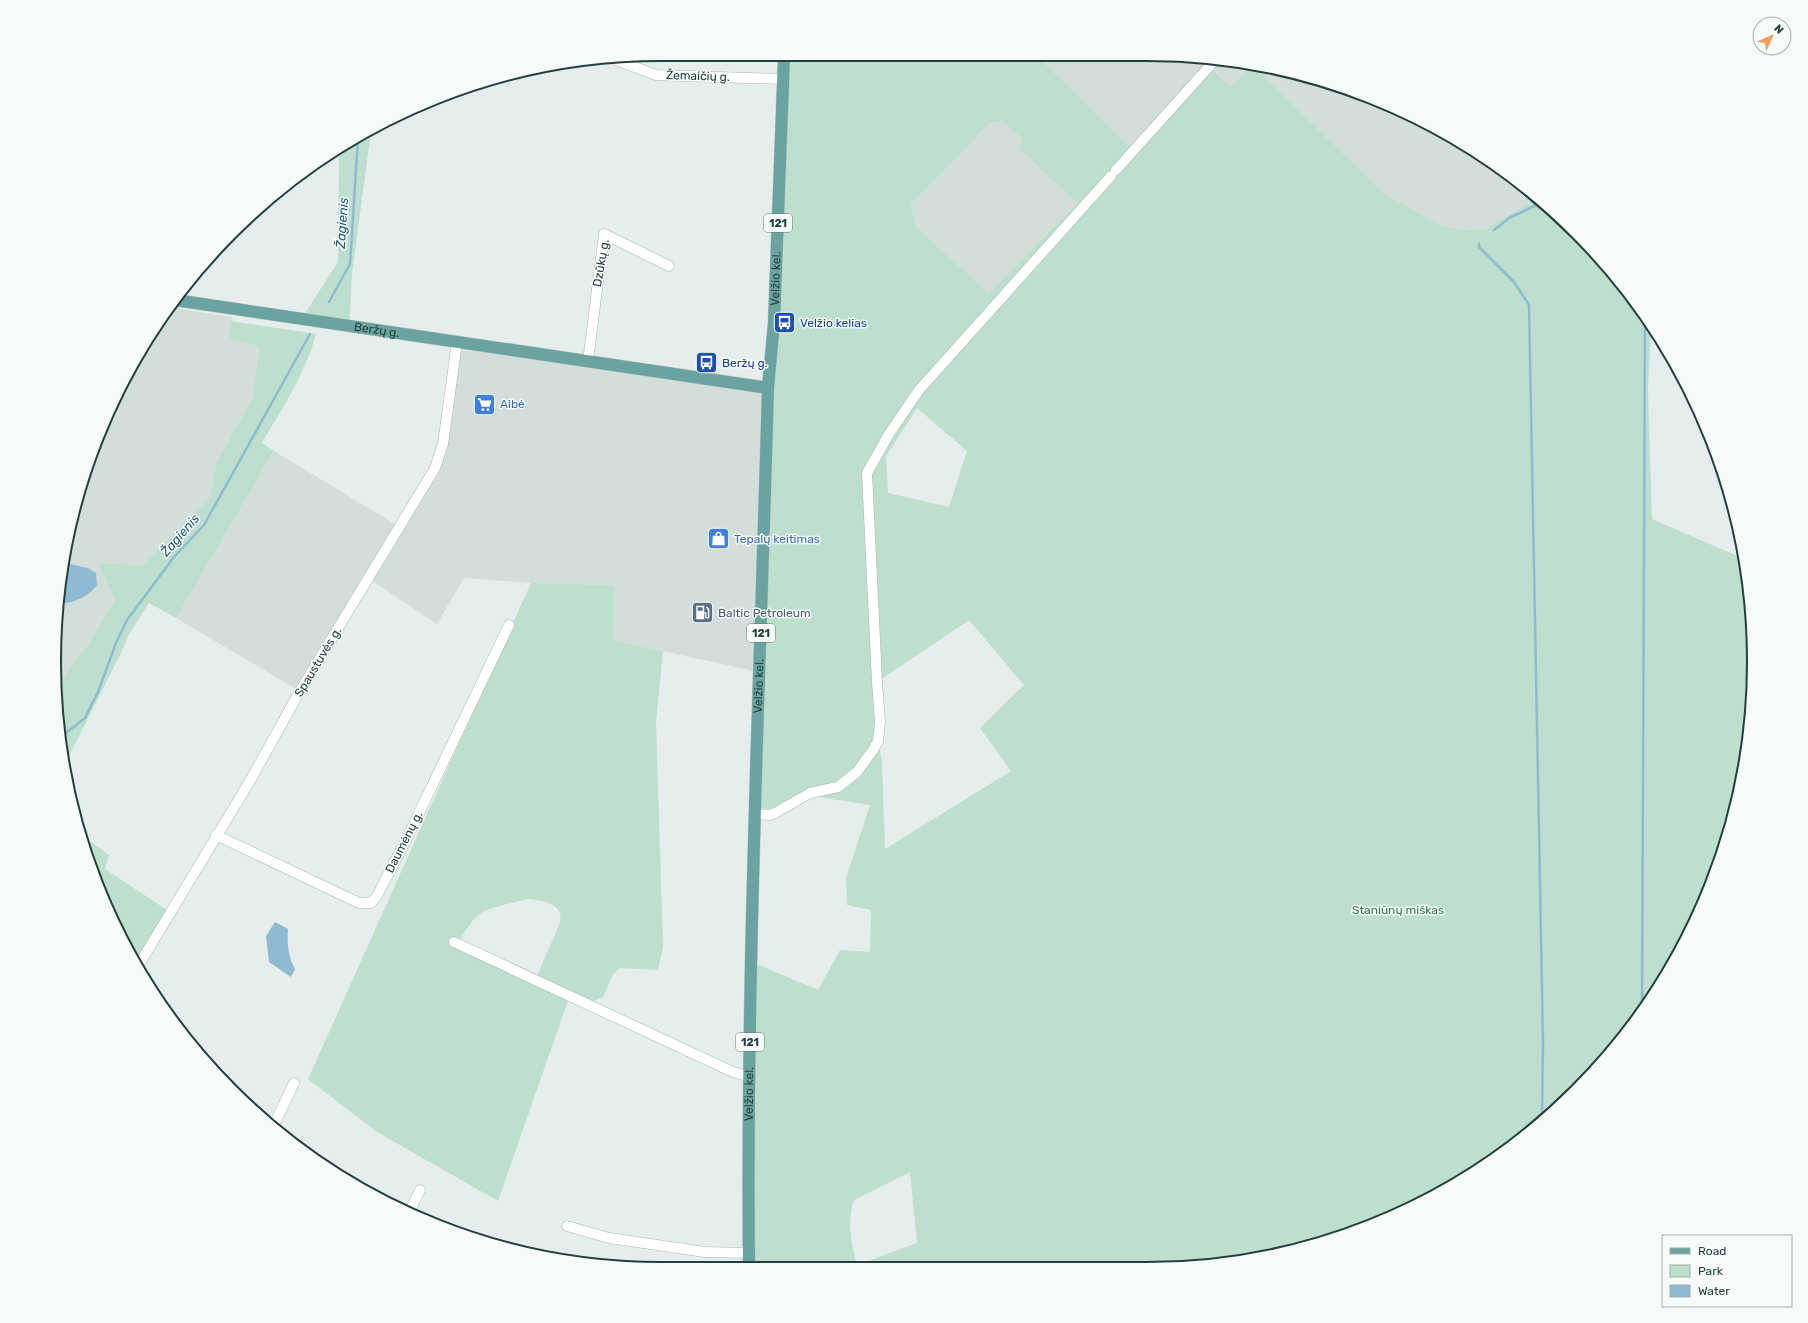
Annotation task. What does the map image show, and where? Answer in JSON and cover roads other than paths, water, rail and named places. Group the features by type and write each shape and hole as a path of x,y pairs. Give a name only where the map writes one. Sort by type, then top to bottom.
{"main road":[{"name":"Velžio kel.","path":"749,1262 748,1169 750,1077 768,388 774,323 784,61"},
{"name":"Beržų g.","path":"181,301 768,388"}],"street":[{"name":"Žemaičių g.","path":"621,62 656,75 784,78"},
{"path":"756,814 769,815 810,793 838,787 858,772 878,741 880,722 867,473 889,434 919,390 1210,64"},
{"name":"Dzūkų g.","path":"588,361 604,234 669,266"},
{"name":"Spaustuvės g.","path":"141,962 250,781 300,691 435,468 443,444 457,342"},
{"name":"Daumėnų g.","path":"216,835 359,903 371,903 377,896 409,834 509,626"},
{"path":"454,942 733,1072 750,1077"},
{"path":"276,1121 294,1083"},
{"path":"412,1207 420,1190"},
{"path":"567,1226 609,1238 705,1252 749,1254"}],"water":[{"path":"69,564 88,568 96,573 97,585 93,590 79,599 64,603"},
{"path":"275,922 288,929 288,950 295,969 291,977 269,962 266,936"}],"waterway":[{"name":"Žagienis","path":"329,302 350,264 358,143"},
{"path":"1494,230 1509,218 1536,205"},
{"path":"1479,244 1479,247 1514,282 1529,305 1543,1042 1542,1113"},
{"path":"1642,1001 1645,327"},
{"name":"Žagienis","path":"65,734 85,718 98,692 116,643 127,620 174,557 204,525 310,334"}],"place":[{"name":"Velžio kelias","path":"785,323"},
{"name":"Beržų g.","path":"706,363"},
{"name":"Aibė","path":"484,404"},
{"name":"Tepalų keitimas","path":"719,539"},
{"name":"Baltic Petroleum","path":"703,613"}],"park label":[{"name":"Staniūnų miškas","path":"1398,910"}]}
